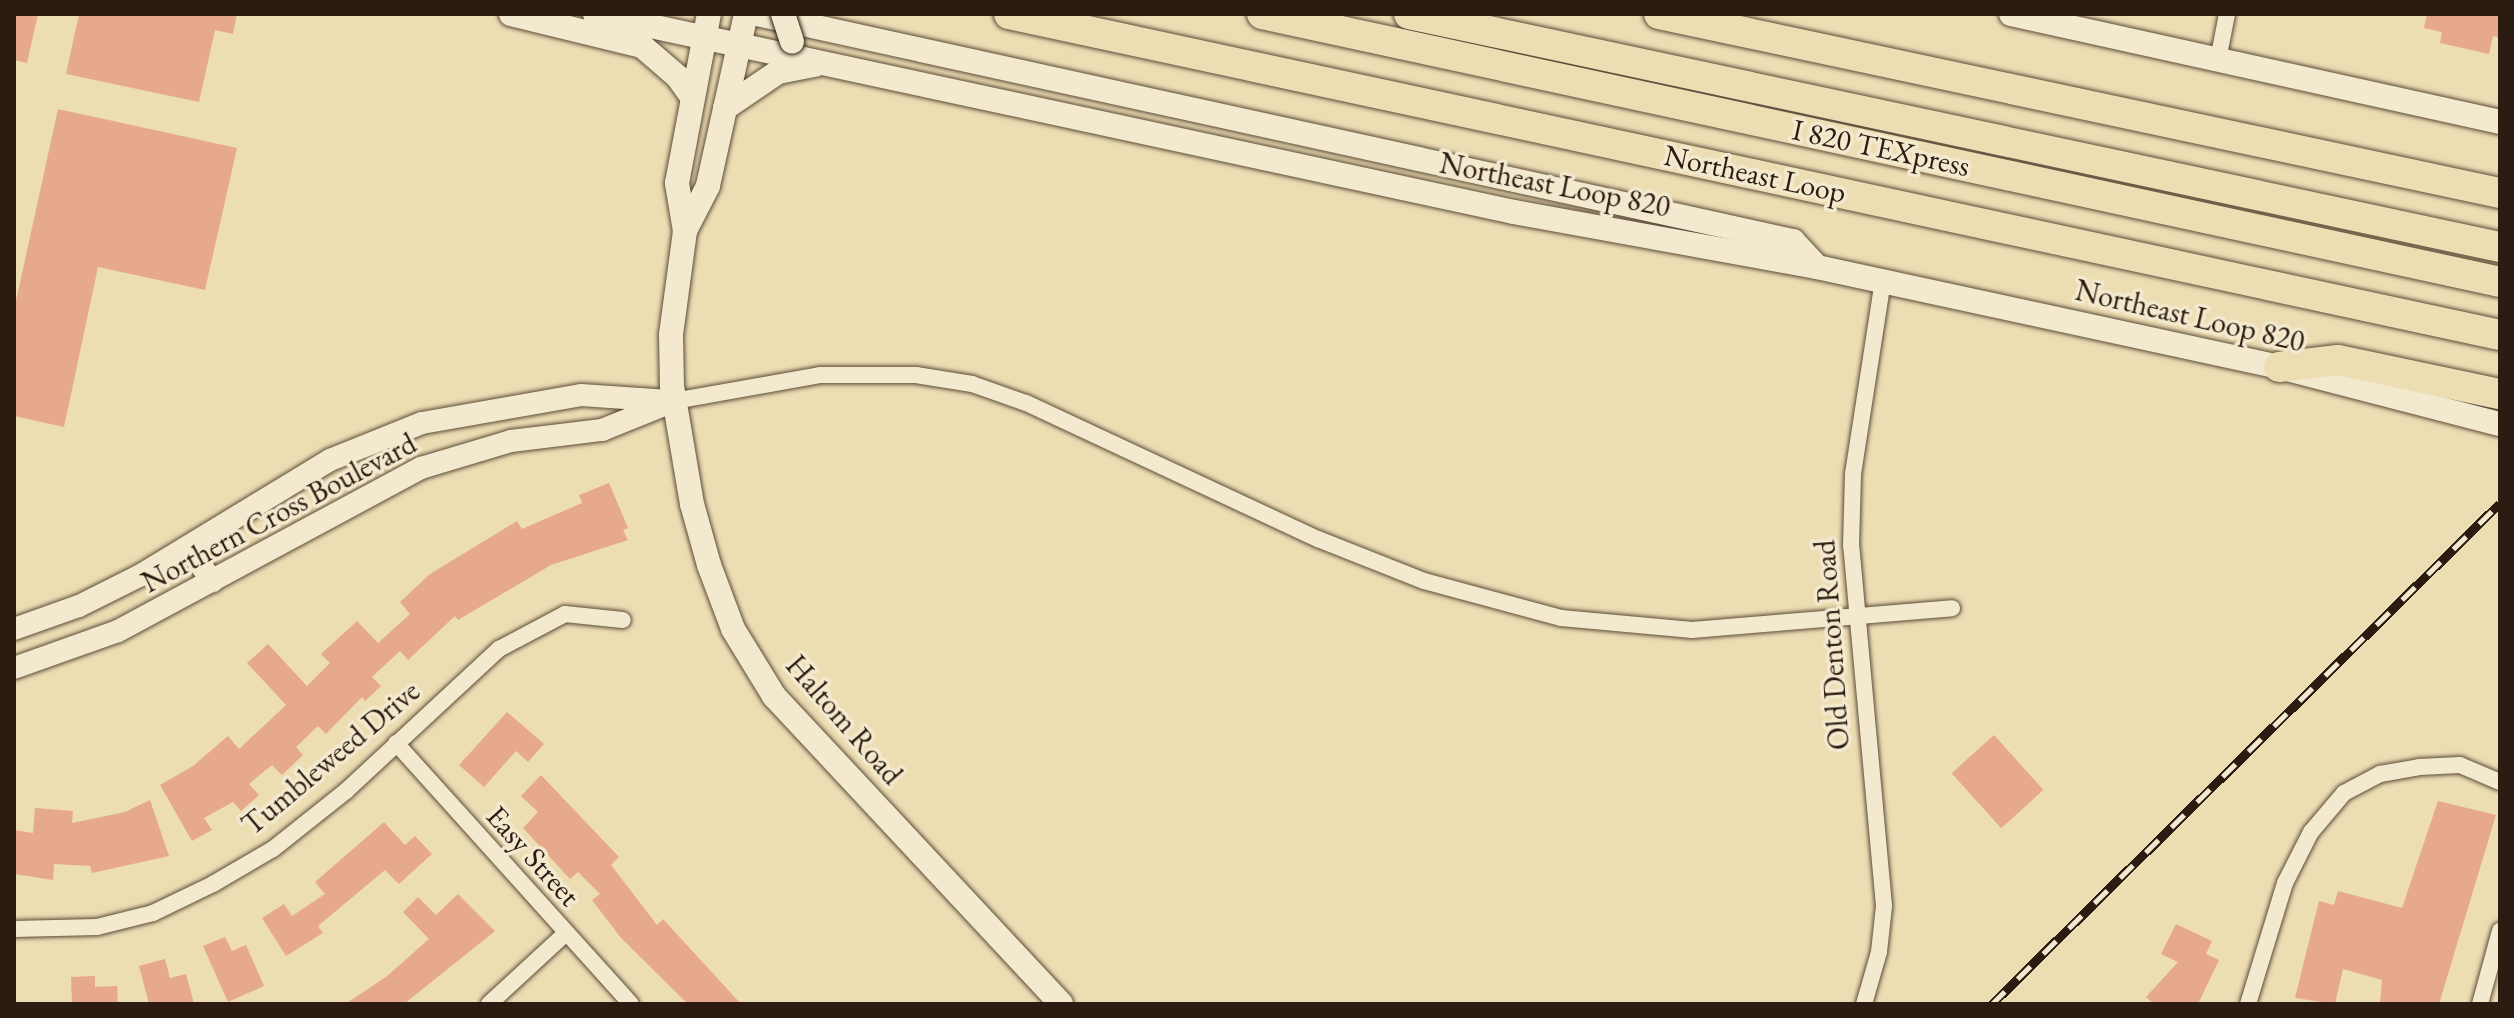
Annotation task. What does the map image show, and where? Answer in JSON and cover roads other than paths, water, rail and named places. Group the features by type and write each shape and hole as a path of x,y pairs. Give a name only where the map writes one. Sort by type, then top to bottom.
{"highway":[{"name":"Northeast Loop","path":"1009,14 2500,335"},
{"name":"I 820 TEXpress","path":"1262,14 2500,282"},
{"name":"I 820 TEXpress","path":"1409,14 2500,247"},
{"path":"1659,14 2500,193"},
{"path":"2279,367 2338,360 2500,394"}],"main road":[{"path":"511,14 642,46 678,77 692,97"},
{"name":"Northeast Loop 820","path":"595,14 746,26 824,63 1514,212 1883,281 2279,367 2500,424"},
{"path":"783,14 792,42 824,63"},
{"path":"2011,14 2500,122"},
{"name":"Haltom Road","path":"706,25 677,183 685,231 671,335 674,401 692,504 709,565 733,629 774,696 1061,1004"},
{"path":"746,26 1793,241 1817,267"},
{"name":"Haltom Road","path":"685,231 708,186 746,26"},
{"path":"725,108 778,72 824,63"}],"street":[{"path":"2218,60 2227,14"},
{"name":"Old Denton Road","path":"1864,1004 1879,952 1884,906 1853,618 1853,474 1883,281"},
{"path":"674,401 820,375 916,375 972,384 1026,403 1318,539 1424,581 1525,610 1613,626 1692,630 1952,608"},
{"name":"Northern Cross Boulevard","path":"14,629 79,606 188,547 330,460 422,423 581,395 674,401"},
{"name":"Northern Cross Boulevard","path":"14,668 118,631 421,468 511,441 602,430 674,401"},
{"path":"188,547 212,581"},
{"name":"Tumbleweed Drive","path":"14,929 97,927 153,913 213,884 273,849 499,649 565,614 623,620"},
{"name":"Easy Street","path":"396,743 631,1004"},
{"path":"2248,1004 2285,883 2311,832 2344,793 2380,774 2419,767 2460,765 2500,782"},
{"path":"2480,1004 2500,931"},
{"path":"489,1004 566,933"}],"railway":[{"path":"1992,1004 2500,503"}]}
